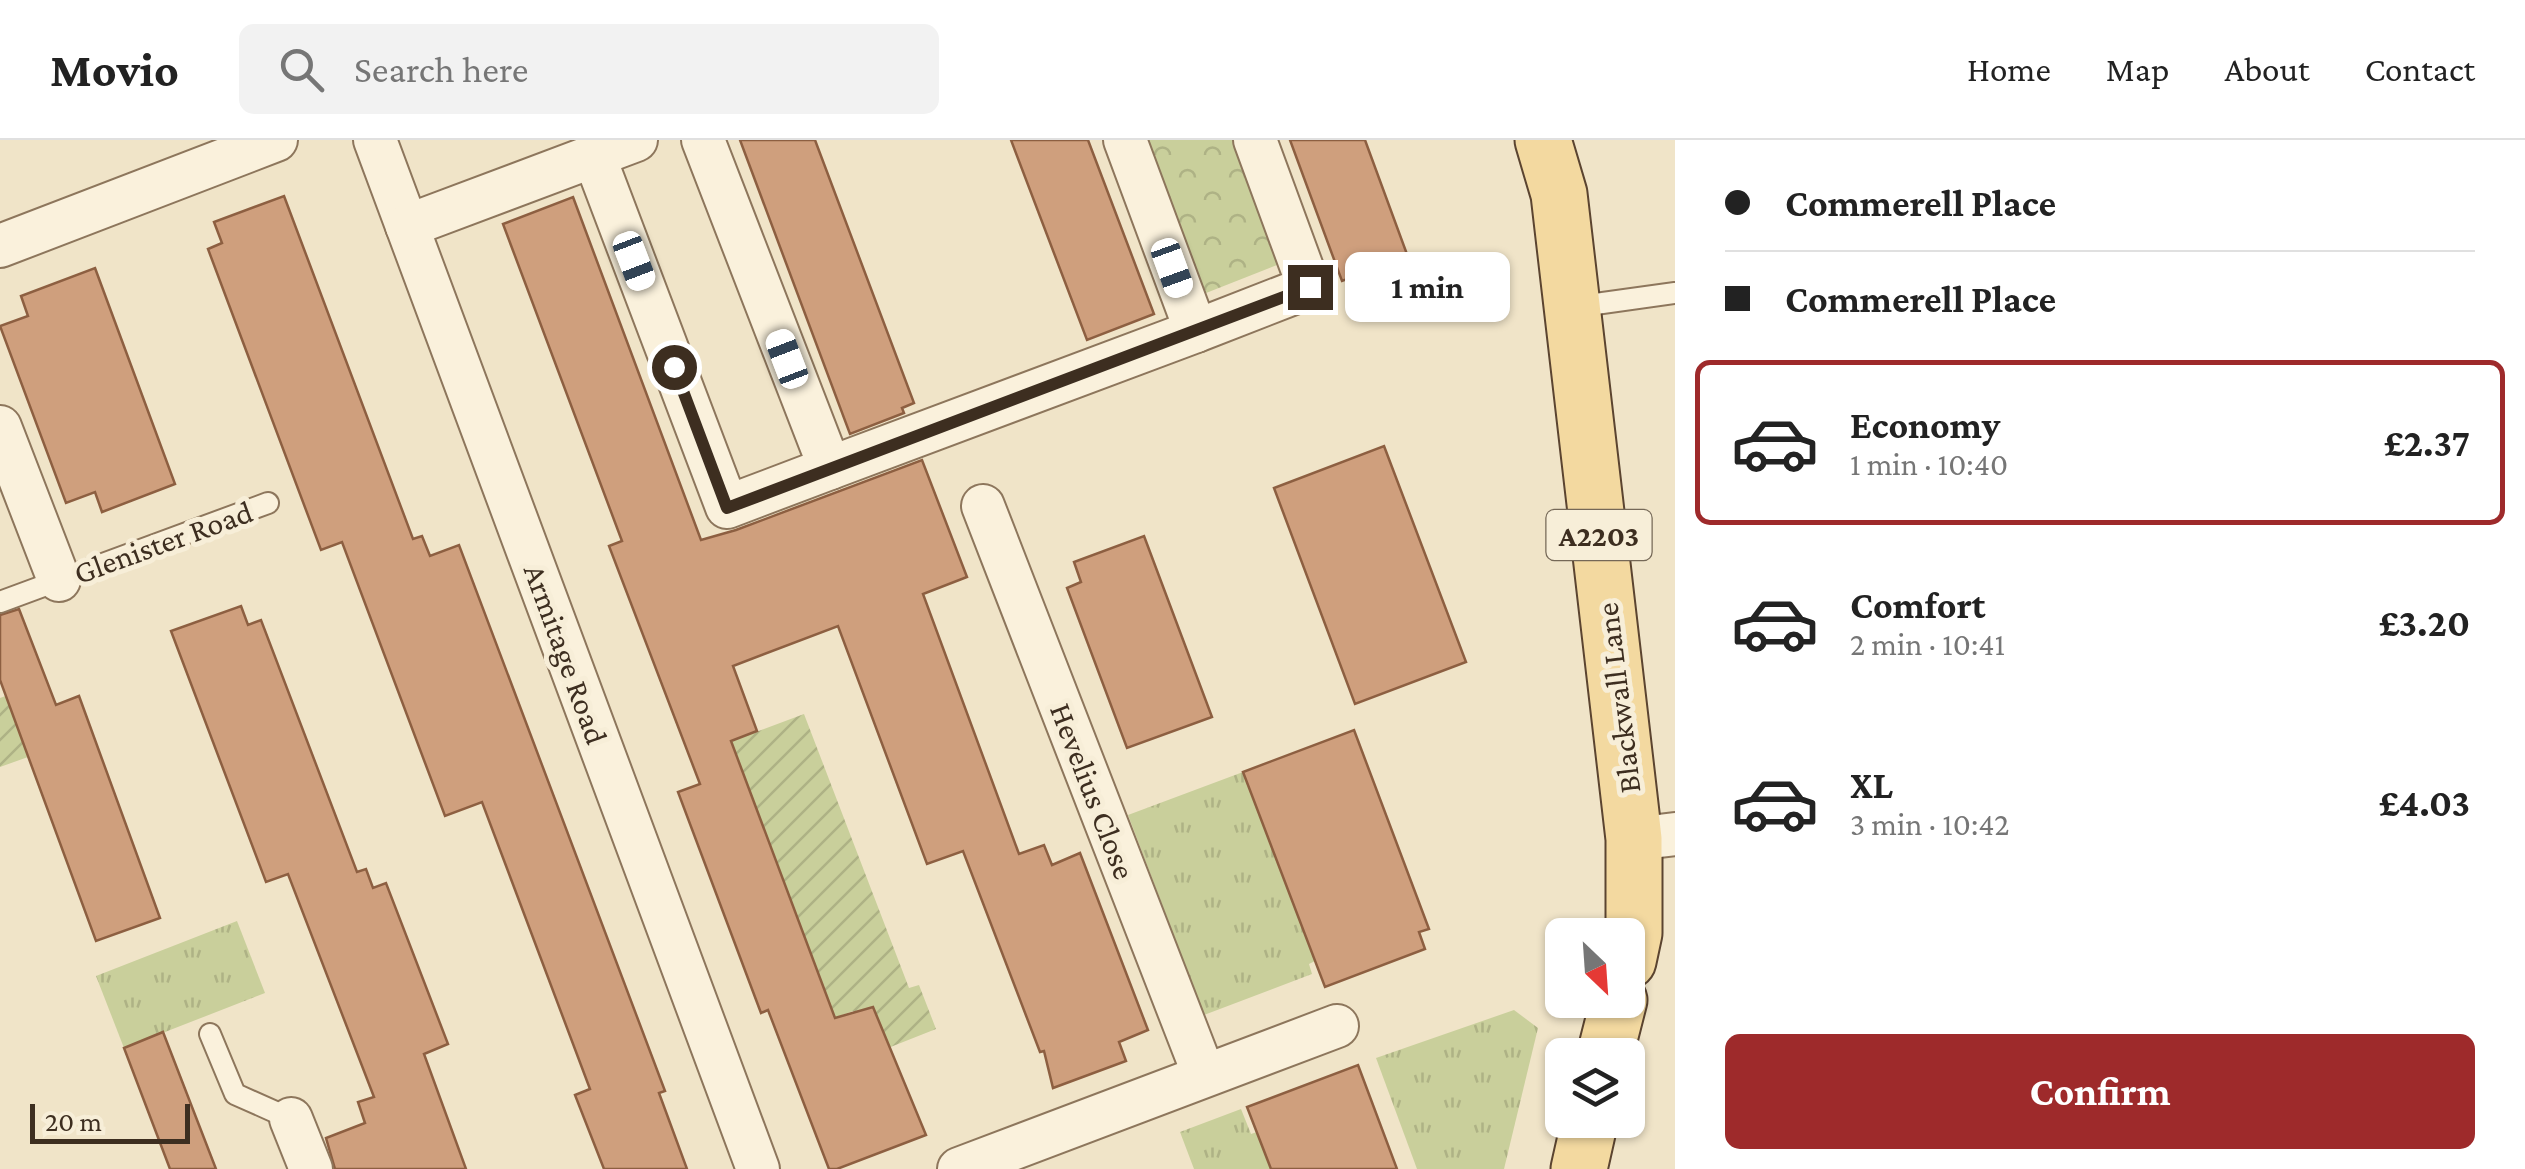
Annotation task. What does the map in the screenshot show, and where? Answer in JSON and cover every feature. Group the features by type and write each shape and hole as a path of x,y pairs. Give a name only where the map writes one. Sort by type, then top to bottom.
{"main road":[{"name":"Blackwall Lane","path":"1542,140 1559,194 1572,307 1654,837 1637,918"},
{"path":"1579,1169 1586,1138"}],"street":[{"path":"0,246 276,140"},
{"name":"Armitage Road","path":"375,140 758,1169"},
{"path":"407,226 636,140"},
{"path":"702,140 830,468"},
{"path":"1125,140 1196,332"},
{"path":"594,156 727,508 1310,287 1254,140"},
{"name":"Glenister Road","path":"0,427 59,580"},
{"name":"Hevelius Close","path":"983,506 1204,1075"},
{"path":"966,1168 1337,1026"},
{"path":"291,1119 311,1169"}],"lane":[{"path":"1572,307 1675,293"},
{"name":"Glenister Road","path":"0,602 268,504"},
{"path":"210,1034 234,1094 291,1119"}],"green space":[{"path":"1143,140 1236,140 1282,263 1201,295"},
{"path":"11,694 15,721 28,757 0,767 0,698"},
{"path":"804,714 909,988 919,985 936,1029 888,1048 873,1007 788,1035 823,990 690,757"},
{"path":"1243,772 1315,961 1309,964 1312,974 1204,1015 1128,815"},
{"path":"237,921 265,993 124,1048 96,976"},
{"path":"1514,1010 1538,1028 1504,1169 1417,1169 1376,1058"},
{"path":"1241,1109 1251,1134 1257,1132 1271,1169 1194,1169 1180,1132"}],"building":[{"path":"740,140 815,140 914,403 902,408 904,413 850,434"},
{"path":"1011,140 1088,140 1154,314 1087,340"},
{"path":"1290,140 1365,140 1408,257 1342,281"},
{"path":"284,196 413,539 422,536 430,556 459,545 665,1091 659,1093 687,1169 604,1169 575,1095 590,1089 482,802 445,816 342,542 321,550 208,249 222,243 214,222"},
{"path":"573,197 701,540 922,460 967,577 923,594 1019,854 1044,845 1052,865 1080,853 1148,1030 1119,1042 1126,1061 1053,1088 1044,1051 1040,1052 963,851 927,864 838,626 733,666 757,731 731,741 835,1018 873,1007 926,1135 829,1169 768,1010 761,1013 678,792 700,784 609,546 622,541 503,224"},
{"path":"95,268 175,484 102,512 95,492 66,503 0,326 28,316 21,296"},
{"path":"1384,446 1466,662 1355,704 1274,488"},
{"path":"1144,536 1212,717 1127,748 1067,588 1081,582 1074,562"},
{"path":"241,606 248,625 261,620 357,872 366,869 373,888 386,883 448,1044 424,1054 466,1169 335,1169 326,1138 365,1123 358,1102 374,1097 288,874 266,882 171,631"},
{"path":"19,609 56,705 79,696 160,918 96,941 0,680 0,615"},
{"path":"1354,730 1429,929 1419,932 1425,949 1325,987 1243,772"},
{"path":"163,1032 216,1169 170,1169 124,1048"},
{"path":"1358,1065 1397,1169 1271,1169 1247,1107"}],"route":[{"path":"674,367 727,508 1310,287"}]}
